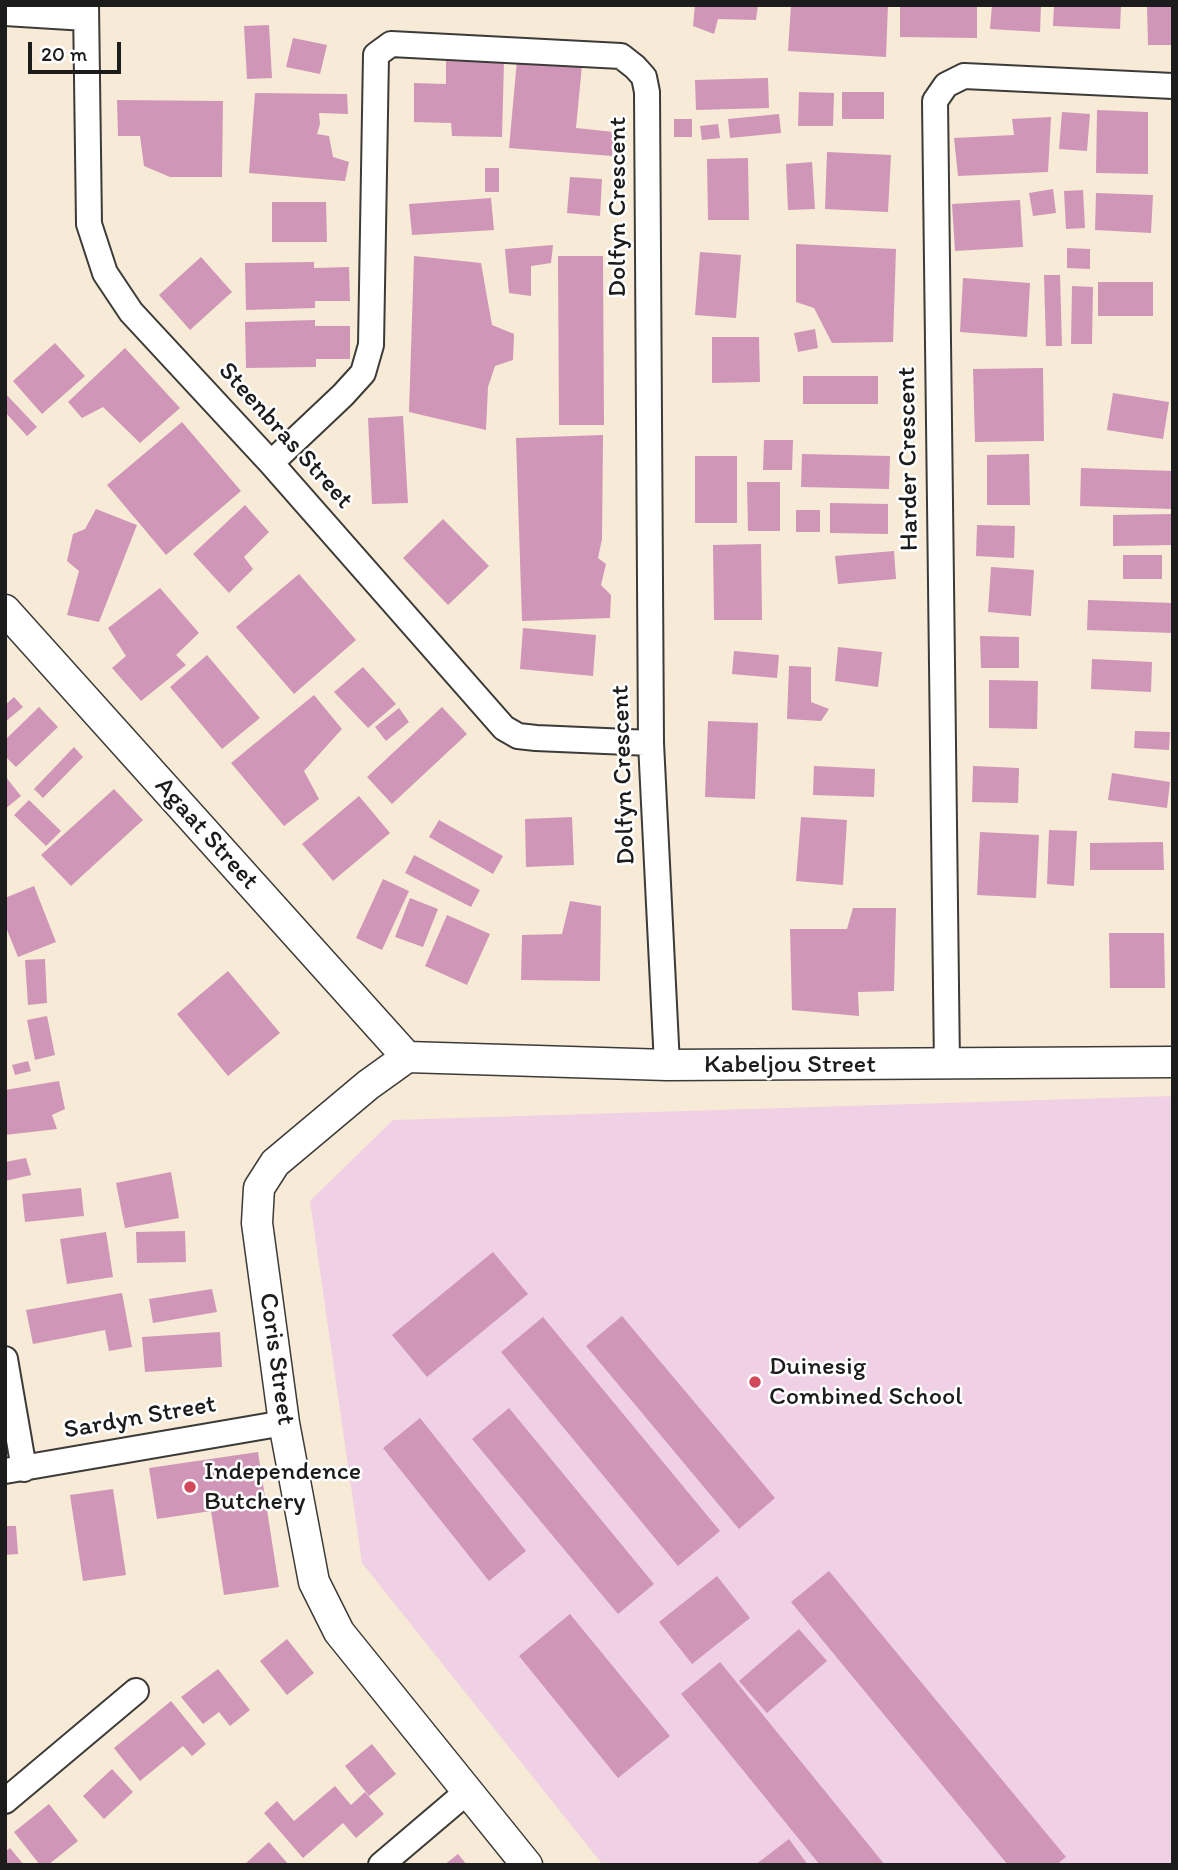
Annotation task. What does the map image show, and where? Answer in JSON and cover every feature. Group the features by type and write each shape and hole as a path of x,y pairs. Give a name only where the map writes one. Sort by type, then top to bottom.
{"street":[{"path":"5,13 86,12"},
{"name":"Steenbras Street","path":"86,12 89,224 105,273 131,312 271,463 504,728 519,736 536,738 651,743"},
{"name":"Dolfyn Crescent","path":"271,463 363,373 371,345 376,55 391,44 621,56 644,77 647,92 651,743 667,1065"},
{"name":"Harder Crescent","path":"947,1065 934,101 946,85 964,76 1173,86"},
{"name":"Agaat Street","path":"5,610 407,1057"},
{"name":"Kabeljou Street","path":"407,1057 667,1065 1173,1062"},
{"name":"Coris Street","path":"407,1057 368,1085 275,1163 259,1188 257,1223 284,1423 314,1581 339,1632 527,1865"},
{"path":"5,1359 15,1470"},
{"name":"Sardyn Street","path":"15,1470 284,1423"},
{"path":"5,1801 136,1691"},
{"path":"381,1865 468,1791"}],"shaded area":[{"name":"Duinesig Combined School","path":"1173,1096 1173,1865 603,1865 362,1563 310,1201 393,1120"}],"building":[{"path":"695,5 758,5 756,20 718,19 714,34 693,26"},
{"path":"791,5 888,5 886,57 788,51"},
{"path":"900,5 977,5 977,38 900,37"},
{"path":"992,5 1041,5 1040,32 990,29"},
{"path":"1054,5 1121,5 1120,29 1053,26"},
{"path":"1147,5 1173,5 1173,45 1148,45"},
{"path":"269,25 272,78 247,79 244,26"},
{"path":"293,38 327,45 320,74 286,67"},
{"path":"517,60 582,65 576,128 614,132 612,156 509,148"},
{"path":"446,61 504,62 502,137 452,136 451,123 414,122 414,83 446,84"},
{"path":"768,78 769,108 696,110 695,80"},
{"path":"799,92 834,93 833,126 798,126"},
{"path":"842,92 884,92 884,119 842,119"},
{"path":"255,93 347,94 348,114 319,113 317,134 329,136 333,157 349,162 345,181 249,173"},
{"path":"117,100 223,101 222,177 170,177 144,166 140,136 118,136"},
{"path":"1097,110 1148,112 1148,174 1096,173"},
{"path":"1062,112 1090,114 1087,151 1059,149"},
{"path":"779,114 781,133 730,138 728,119"},
{"path":"1051,117 1048,172 958,176 954,138 1014,135 1012,119"},
{"path":"674,119 692,119 692,137 674,137"},
{"path":"718,124 720,138 702,140 700,126"},
{"path":"827,152 891,155 888,212 825,209"},
{"path":"748,158 749,220 708,220 707,159"},
{"path":"812,162 815,209 788,210 786,164"},
{"path":"485,168 499,168 499,192 485,192"},
{"path":"570,177 602,179 600,216 567,213"},
{"path":"1053,189 1056,213 1033,216 1029,193"},
{"path":"1083,190 1085,228 1066,229 1064,191"},
{"path":"1096,193 1153,195 1151,233 1095,230"},
{"path":"491,198 494,230 412,235 409,204"},
{"path":"1020,200 1023,247 955,251 952,204"},
{"path":"272,202 326,202 327,242 272,242"},
{"path":"796,244 896,249 893,342 832,343 814,308 796,302"},
{"path":"553,245 551,263 531,266 531,296 509,293 505,249"},
{"path":"1067,248 1090,249 1090,269 1067,268"},
{"path":"700,252 741,255 736,318 695,315"},
{"path":"414,256 481,263 492,325 514,334 513,360 495,366 488,387 486,430 409,412"},
{"path":"558,256 603,256 604,425 559,425"},
{"path":"201,257 232,292 190,330 159,295"},
{"path":"314,262 314,268 349,267 350,301 315,301 315,308 246,310 245,263"},
{"path":"1044,275 1060,275 1062,346 1046,346"},
{"path":"963,278 1030,283 1027,337 960,332"},
{"path":"1098,282 1153,282 1153,316 1098,316"},
{"path":"1072,286 1093,287 1092,344 1071,344"},
{"path":"315,320 315,326 350,326 350,359 316,359 316,367 246,368 245,322"},
{"path":"815,329 818,348 798,352 794,333"},
{"path":"712,337 759,337 760,382 712,383"},
{"path":"55,343 85,376 42,414 13,381"},
{"path":"125,348 180,408 140,443 103,407 82,418 68,402"},
{"path":"1043,368 1044,441 975,442 973,369"},
{"path":"803,376 878,376 878,404 803,404"},
{"path":"5,393 37,427 27,436 5,412"},
{"path":"1113,393 1169,402 1163,439 1107,430"},
{"path":"403,416 408,503 372,504 368,418"},
{"path":"182,422 241,491 166,555 107,485"},
{"path":"603,435 602,539 598,558 606,564 601,585 611,595 610,618 522,621 516,438"},
{"path":"764,440 793,440 792,470 763,470"},
{"path":"802,454 890,456 889,489 801,487"},
{"path":"1029,454 1030,505 987,505 987,455"},
{"path":"695,456 737,456 737,523 695,523"},
{"path":"1081,468 1173,471 1173,509 1080,506"},
{"path":"747,482 780,482 780,531 748,531"},
{"path":"830,503 888,504 888,534 830,533"},
{"path":"245,505 269,532 244,557 253,569 229,593 193,554"},
{"path":"96,509 137,525 99,622 67,615 79,571 67,561 73,534 85,529"},
{"path":"796,510 820,510 820,532 796,532"},
{"path":"1173,514 1173,545 1113,546 1113,515"},
{"path":"443,519 489,566 448,605 403,558"},
{"path":"977,525 1015,526 1014,558 976,556"},
{"path":"761,544 762,620 714,620 713,545"},
{"path":"894,551 896,579 838,584 835,556"},
{"path":"1123,555 1162,555 1162,579 1123,579"},
{"path":"991,567 1034,570 1031,616 988,612"},
{"path":"299,574 356,640 294,694 236,627"},
{"path":"160,588 199,633 176,655 186,665 141,701 112,668 126,656 108,628"},
{"path":"1088,600 1173,603 1173,633 1087,630"},
{"path":"523,628 596,635 593,676 520,669"},
{"path":"980,636 1019,637 1019,668 981,668"},
{"path":"838,647 882,652 878,687 835,681"},
{"path":"734,651 779,655 777,678 732,674"},
{"path":"207,655 260,718 222,749 170,687"},
{"path":"1092,659 1152,662 1151,692 1091,689"},
{"path":"789,666 811,667 811,702 829,709 821,721 787,719"},
{"path":"363,667 396,704 368,728 334,692"},
{"path":"989,680 1038,681 1037,729 989,728"},
{"path":"314,695 342,729 304,771 319,799 284,826 231,763"},
{"path":"14,697 23,707 5,722 5,705"},
{"path":"39,707 58,727 16,767 5,756 5,740"},
{"path":"442,707 467,734 392,804 367,777"},
{"path":"399,708 409,722 386,741 375,727"},
{"path":"708,721 758,723 755,799 705,797"},
{"path":"1135,731 1170,732 1169,750 1134,748"},
{"path":"74,747 83,757 43,798 34,789"},
{"path":"814,766 875,769 874,797 813,795"},
{"path":"973,766 1019,768 1018,803 972,802"},
{"path":"1112,773 1170,782 1167,808 1108,800"},
{"path":"5,776 21,796 5,809"},
{"path":"114,789 143,820 71,886 41,855"},
{"path":"359,796 390,833 333,881 302,844"},
{"path":"29,800 61,831 46,846 14,815"},
{"path":"572,817 574,865 526,867 525,819"},
{"path":"801,817 847,820 843,885 796,881"},
{"path":"439,820 503,856 493,874 429,837"},
{"path":"1049,830 1077,831 1074,886 1047,884"},
{"path":"980,832 1039,835 1036,898 977,895"},
{"path":"1163,842 1164,870 1090,870 1090,843"},
{"path":"414,855 480,890 471,907 405,873"},
{"path":"383,879 409,891 382,950 356,938"},
{"path":"34,886 56,942 18,957 5,925 5,898"},
{"path":"410,898 438,909 423,947 395,937"},
{"path":"570,901 601,906 600,981 521,980 522,935 562,934"},
{"path":"853,908 896,908 894,991 858,992 859,1016 792,1010 790,929 847,929"},
{"path":"447,915 490,934 467,985 425,966"},
{"path":"1109,933 1164,933 1165,988 1110,988"},
{"path":"45,959 47,1003 28,1005 25,960"},
{"path":"228,971 280,1033 228,1076 177,1014"},
{"path":"47,1016 55,1055 35,1060 27,1020"},
{"path":"28,1061 31,1071 15,1075 12,1065"},
{"path":"59,1081 65,1109 52,1115 57,1129 5,1135 5,1090"},
{"path":"26,1158 31,1175 5,1181 5,1162"},
{"path":"171,1172 179,1218 125,1228 116,1183"},
{"path":"81,1188 84,1216 25,1222 22,1194"},
{"path":"185,1231 186,1262 137,1263 136,1232"},
{"path":"106,1232 113,1277 67,1284 60,1239"},
{"path":"493,1252 528,1294 427,1377 392,1335"},
{"path":"212,1289 217,1312 153,1323 149,1299"},
{"path":"122,1293 132,1347 109,1351 105,1330 33,1344 26,1310"},
{"path":"622,1316 775,1498 739,1529 586,1346"},
{"path":"543,1317 720,1531 678,1566 501,1352"},
{"path":"220,1332 222,1367 145,1372 142,1337"},
{"path":"509,1408 654,1584 618,1614 472,1439"},
{"path":"420,1418 526,1551 489,1581 383,1448"},
{"path":"258,1452 279,1587 224,1595 211,1511 157,1519 149,1468"},
{"path":"113,1489 126,1575 83,1581 70,1495"},
{"path":"5,1526 16,1526 18,1554 5,1555"},
{"path":"829,1571 1066,1857 1056,1865 1008,1865 791,1602"},
{"path":"717,1576 750,1618 692,1664 659,1622"},
{"path":"570,1614 670,1736 618,1778 519,1656"},
{"path":"799,1629 827,1661 767,1713 739,1681"},
{"path":"287,1639 314,1673 287,1695 260,1661"},
{"path":"720,1662 885,1865 820,1865 681,1694"},
{"path":"218,1669 250,1710 230,1726 219,1712 203,1724 181,1697"},
{"path":"171,1701 206,1744 192,1756 183,1746 140,1781 114,1748"},
{"path":"372,1744 396,1774 369,1796 345,1766"},
{"path":"112,1769 133,1792 104,1819 83,1796"},
{"path":"335,1786 351,1805 365,1792 384,1814 356,1838 343,1823 303,1858 264,1813 277,1801 294,1821"},
{"path":"49,1804 78,1841 48,1865 40,1865 14,1832"},
{"path":"789,1839 808,1865 755,1865"},
{"path":"269,1842 289,1865 244,1865"},
{"path":"10,1848 24,1865 5,1865 5,1852"},
{"path":"458,1854 467,1865 444,1865"}],"place":[{"name":"Duinesig Combined School","path":"755,1382"},
{"name":"Independence Butchery","path":"190,1487"}]}
